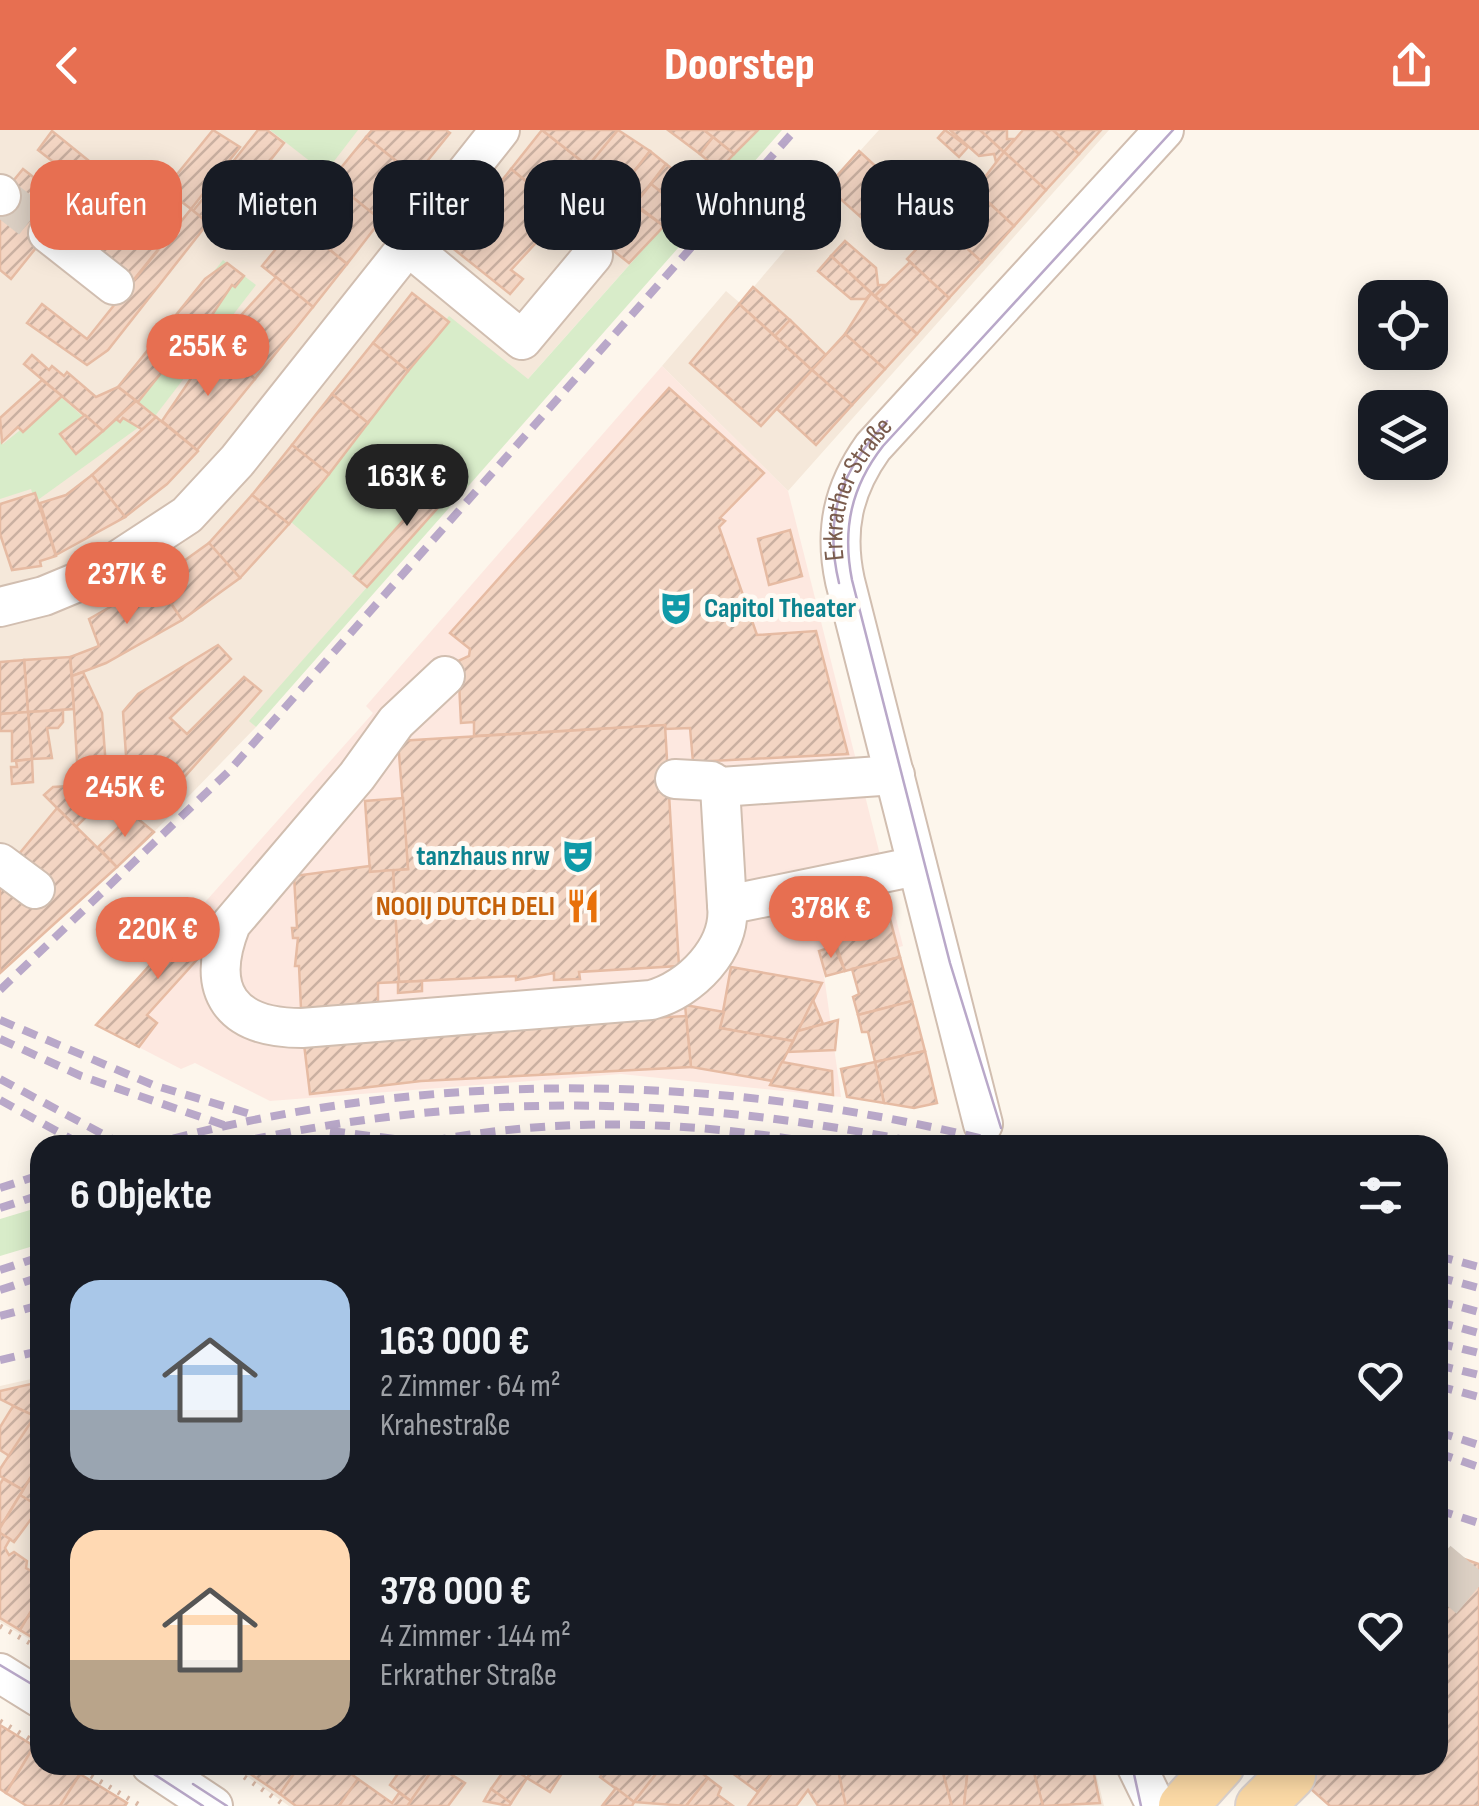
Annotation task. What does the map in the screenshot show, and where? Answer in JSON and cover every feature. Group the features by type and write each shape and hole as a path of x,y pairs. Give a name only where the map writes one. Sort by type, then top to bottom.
{"main road":[{"path":"1184,1806 1211,1775"}],"street":[{"path":"476,160 500,130"},
{"name":"Erkrather Straße","path":"983,1124 839,549 848,488 873,447 1164,130"},
{"path":"70,250 114,285"},
{"path":"0,607 44,596 97,574 187,515 237,461 405,250"},
{"path":"413,250 522,340 593,255"},
{"path":"445,676 403,714 357,776 231,924 224,947 222,980 226,1001 235,1012 260,1024 302,1028 651,1000 676,991 703,967 726,929 720,787"},
{"path":"675,779 711,781 720,787 895,775"},
{"path":"0,863 34,889"},
{"path":"727,905 917,866"},
{"path":"0,1673 30,1692"},
{"path":"165,1775 213,1806"},
{"path":"1141,1775 1156,1806"}],"path":[{"path":"0,1626 30,1644"},
{"path":"0,1721 30,1739"},
{"path":"90,1775 141,1806"},
{"path":"241,1775 286,1806"}],"shaded area":[{"path":"0,130 758,130 729,160 661,160 661,229 527,380 367,587 250,721 256,727 154,832 0,973"},
{"path":"879,130 1109,130 788,491 662,366 726,291 740,303 785,250 841,250 841,172"},
{"path":"662,366 788,491 903,946 823,968 841,1097 621,1074 270,1101 195,1063 181,1069 96,1025 373,713 366,706"},
{"path":"30,1379 30,1639 0,1622 0,1386"},
{"path":"245,1775 1096,1775 1104,1806 289,1806"}],"green space":[{"path":"270,130 358,130 335,160 308,160"},
{"path":"758,130 782,130 756,160 729,160"},
{"path":"661,229 661,250 676,250 256,727 249,721 367,587 291,522 449,316 528,379"},
{"path":"223,260 256,285 155,416 120,388"},
{"path":"61,397 96,428 117,413 139,427 35,502 31,489 0,499 0,441 3,444"},
{"path":"30,1210 30,1247 0,1256 0,1219"}],"building":[{"path":"213,130 240,147 230,160 202,160 202,195 191,209 182,202 182,168"},
{"path":"258,130 267,130 284,143 271,160 234,160"},
{"path":"372,130 450,133 428,160 395,160 366,137"},
{"path":"542,130 580,160 524,160 524,179 511,169"},
{"path":"542,130 618,130 593,160 580,160"},
{"path":"618,130 650,151 641,163 593,160"},
{"path":"668,130 704,130 713,137 700,154"},
{"path":"704,130 758,130 734,154"},
{"path":"945,130 968,147 959,157 938,138"},
{"path":"950,130 980,130 1004,152 996,162 994,154 979,156"},
{"path":"980,130 1007,130 1007,139 1015,139 1004,152"},
{"path":"1023,130 1053,130 1079,154 1046,190 1004,152"},
{"path":"1053,130 1101,130 1079,154"},
{"path":"52,131 88,160 51,160 38,150"},
{"path":"366,137 395,160 373,160 373,214 353,198 353,160 347,160"},
{"path":"713,137 734,154 728,160 707,160 700,154"},
{"path":"650,151 661,160 661,170 641,196 641,163"},
{"path":"859,151 869,160 861,160 861,217 841,199 841,171"},
{"path":"1004,152 1046,190 1014,226 989,203 989,172"},
{"path":"23,169 30,174 30,203 9,186"},
{"path":"511,169 524,180 524,250 529,250 511,270 523,279 510,294 455,250 504,250 504,178"},
{"path":"661,171 661,192 651,184"},
{"path":"651,184 661,192 661,224 641,209 641,196"},
{"path":"9,186 30,203 30,250 34,250 11,279 0,270 0,198"},
{"path":"353,198 373,214 373,230 347,264 330,250 353,250"},
{"path":"202,200 202,218 193,211"},
{"path":"989,203 1014,226 982,262 969,250 989,250"},
{"path":"191,209 202,218 202,231 108,350 87,365 27,323 42,304 87,339 158,250 182,250 182,220"},
{"path":"641,210 661,224 661,229 629,263 613,250 641,250"},
{"path":"845,241 876,268 878,285 885,285 875,296 831,256 841,250"},
{"path":"92,250 158,250 131,283"},
{"path":"275,250 330,250 347,264 313,307 262,266"},
{"path":"915,250 969,250 982,262 949,298 907,259"},
{"path":"831,256 871,293 866,299 851,299 818,271"},
{"path":"910,262 949,298 917,334 875,296"},
{"path":"227,263 244,276 235,287 232,285 208,321 204,319 138,402 118,387 205,279"},
{"path":"276,277 313,307 255,379 219,349 237,327 233,324"},
{"path":"753,287 790,320 775,336 739,304"},
{"path":"412,293 449,322 408,371 373,343"},
{"path":"871,293 917,334 885,369 845,334"},
{"path":"739,304 812,370 761,426 690,363"},
{"path":"790,320 826,355 812,370 775,336"},
{"path":"845,334 885,369 852,405 812,370"},
{"path":"373,343 408,371 368,423 332,394"},
{"path":"219,349 255,379 197,450 162,421 198,368 202,371"},
{"path":"32,355 49,370 52,366 64,376 67,372 96,397 118,387 136,401 103,431 24,364"},
{"path":"812,370 852,405 816,445 777,409"},
{"path":"42,380 62,396 23,432 18,427 2,442 0,418"},
{"path":"669,388 764,473 720,518 725,521 719,527 757,635 816,631 848,754 693,762 690,728 665,729 665,725 474,736 474,722 461,723 458,661 469,656 470,649 450,633"},
{"path":"332,394 368,423 329,474 292,445"},
{"path":"136,401 156,417 143,430 123,418 120,422 116,419"},
{"path":"85,415 103,431 76,454 60,434"},
{"path":"156,417 198,451 167,484 125,517 92,475"},
{"path":"292,445 329,474 289,524 252,495"},
{"path":"447,471 460,483 367,587 354,576"},
{"path":"92,475 125,517 56,555 40,503 66,495"},
{"path":"35,493 56,556 40,561 41,566 12,570 0,534 0,504"},
{"path":"252,495 289,524 240,578 209,543"},
{"path":"790,530 802,576 769,585 758,539"},
{"path":"209,543 240,578 182,620 156,581"},
{"path":"156,581 182,620 106,663 72,676 70,657 99,646 89,619"},
{"path":"218,645 231,659 170,718 187,734 244,677 261,691 155,810 128,784 123,712 138,694"},
{"path":"70,657 74,709 28,712 24,660"},
{"path":"24,660 28,712 0,714 0,662"},
{"path":"83,672 102,713 108,795 76,827 44,795 53,787 70,786 78,778 72,676"},
{"path":"63,710 63,722 58,728 47,728 52,758 32,759 28,712"},
{"path":"28,712 32,759 12,761 12,731 0,731 0,714"},
{"path":"665,725 679,966 579,972 580,979 554,980 554,973 516,980 516,976 399,982 393,870 408,869 398,741"},
{"path":"32,759 33,782 12,784 11,767 17,767 16,761"},
{"path":"403,798 408,869 370,872 365,801"},
{"path":"57,808 117,867 0,973 0,887 24,905 45,873 19,854"},
{"path":"132,814 154,832 117,867 98,847"},
{"path":"370,866 370,872 393,870 399,982 378,983 378,1004 301,1008 299,966 295,966 298,938 293,938 292,928 297,928 294,876"},
{"path":"883,892 900,957 845,971 830,927 834,926 829,906"},
{"path":"202,907 218,920 203,936 211,944 147,1015 157,1023 139,1047 96,1025"},
{"path":"834,946 845,971 826,976 819,951"},
{"path":"900,957 912,1001 858,1015 853,997 859,994 852,969"},
{"path":"731,967 822,983 793,1041 720,1028"},
{"path":"422,981 422,991 398,993 398,982"},
{"path":"813,1000 823,1024 798,1031"},
{"path":"912,1001 925,1051 875,1062 868,1032 862,1032 858,1015"},
{"path":"685,1005 724,1012 720,1028 793,1041 773,1081 691,1067"},
{"path":"686,1016 691,1067 421,1081 310,1094 304,1044 462,1028"},
{"path":"838,1020 835,1050 788,1052 798,1031"},
{"path":"925,1051 937,1103 914,1108 884,1103 875,1062"},
{"path":"782,1062 832,1071 833,1095 770,1085"},
{"path":"875,1062 884,1103 847,1097 841,1069"},
{"path":"30,1384 30,1414 0,1399 0,1391"},
{"path":"13,1406 30,1414 30,1425 11,1457 0,1450 0,1427"},
{"path":"30,1424 30,1478 23,1490 0,1476 0,1469"},
{"path":"30,1478 30,1502 20,1495"},
{"path":"3,1479 23,1490 0,1528 0,1484"},
{"path":"20,1495 30,1501 30,1520 14,1542 0,1533"},
{"path":"0,1533 10,1539 5,1548 9,1555 14,1552 27,1561 30,1613 20,1630 0,1618"},
{"path":"1448,1553 1479,1564 1479,1806 1330,1806 1295,1775 1448,1775"},
{"path":"30,1613 30,1636 20,1630"},
{"path":"0,1725 30,1744 30,1753 6,1793 0,1789"},
{"path":"30,1753 30,1775 79,1775 60,1806 27,1806 6,1793"},
{"path":"79,1775 127,1803 125,1806 60,1806"},
{"path":"252,1775 293,1775 280,1794"},
{"path":"293,1775 353,1775 358,1779 339,1806 296,1806 280,1794"},
{"path":"397,1775 429,1775 411,1801 390,1785"},
{"path":"429,1775 452,1775 465,1783 448,1806 407,1806"},
{"path":"501,1775 527,1778 511,1803 491,1789"},
{"path":"529,1775 561,1775 550,1792 527,1778"},
{"path":"601,1775 655,1775 634,1802"},
{"path":"655,1775 708,1778 686,1806 634,1802"},
{"path":"735,1775 771,1775 758,1792"},
{"path":"771,1775 839,1775 846,1806 818,1806 808,1790 796,1806 748,1806"},
{"path":"839,1775 944,1775 952,1806 846,1806"},
{"path":"944,1775 967,1775 964,1806 952,1806"},
{"path":"967,1775 1035,1775 1043,1806 964,1806"},
{"path":"1035,1775 1094,1775 1100,1803 1043,1806"},
{"path":"708,1778 721,1788 718,1795 733,1806 686,1806"},
{"path":"358,1779 392,1803 399,1793 411,1801 407,1806 339,1806"},
{"path":"616,1788 634,1802 632,1806 602,1806"},
{"path":"491,1789 511,1803 509,1806 484,1801"}],"tunnel":[{"path":"1,196 30,219"},
{"path":"1448,1586 1479,1549"}],"tram line":[{"path":"1001,1128 950,963 852,580 849,526 856,493 883,446 1173,130"},
{"path":"839,583 833,536 840,496 858,458 887,421"},
{"path":"0,1665 30,1683"},
{"path":"155,1775 203,1806"},
{"path":"1134,1775 1141,1806"},
{"path":"193,1784 227,1806"}],"railway":[{"path":"0,990 229,771 795,130"},
{"path":"0,1020 153,1085 257,1116"},
{"path":"0,1039 81,1076 224,1125"},
{"path":"0,1079 104,1135"},
{"path":"191,1135 363,1102 470,1091 578,1088 686,1092 794,1103 963,1135"},
{"path":"0,1100 64,1135"},
{"path":"278,1135 406,1115 579,1106 752,1116 877,1135"},
{"path":"469,1135 581,1125 678,1127 760,1135"},
{"path":"330,1131 363,1135"},
{"path":"0,1188 30,1178"},
{"path":"0,1208 30,1198"},
{"path":"1448,1259 1479,1267"},
{"path":"0,1270 30,1260"},
{"path":"0,1290 30,1280"},
{"path":"1448,1280 1479,1288"},
{"path":"1448,1304 1479,1312"},
{"path":"0,1316 30,1308"},
{"path":"1448,1325 1479,1333"},
{"path":"1448,1345 1479,1353"},
{"path":"0,1360 30,1353"},
{"path":"1448,1367 1479,1375"},
{"path":"1448,1389 1479,1397"},
{"path":"1448,1435 1479,1445"},
{"path":"1448,1456 1479,1467"},
{"path":"1448,1513 1479,1523"}],"place":[{"name":"Capitol Theater","path":"676,608"},
{"name":"tanzhaus nrw","path":"578,856"},
{"name":"NOOIJ DUTCH DELI","path":"583,906"}]}
